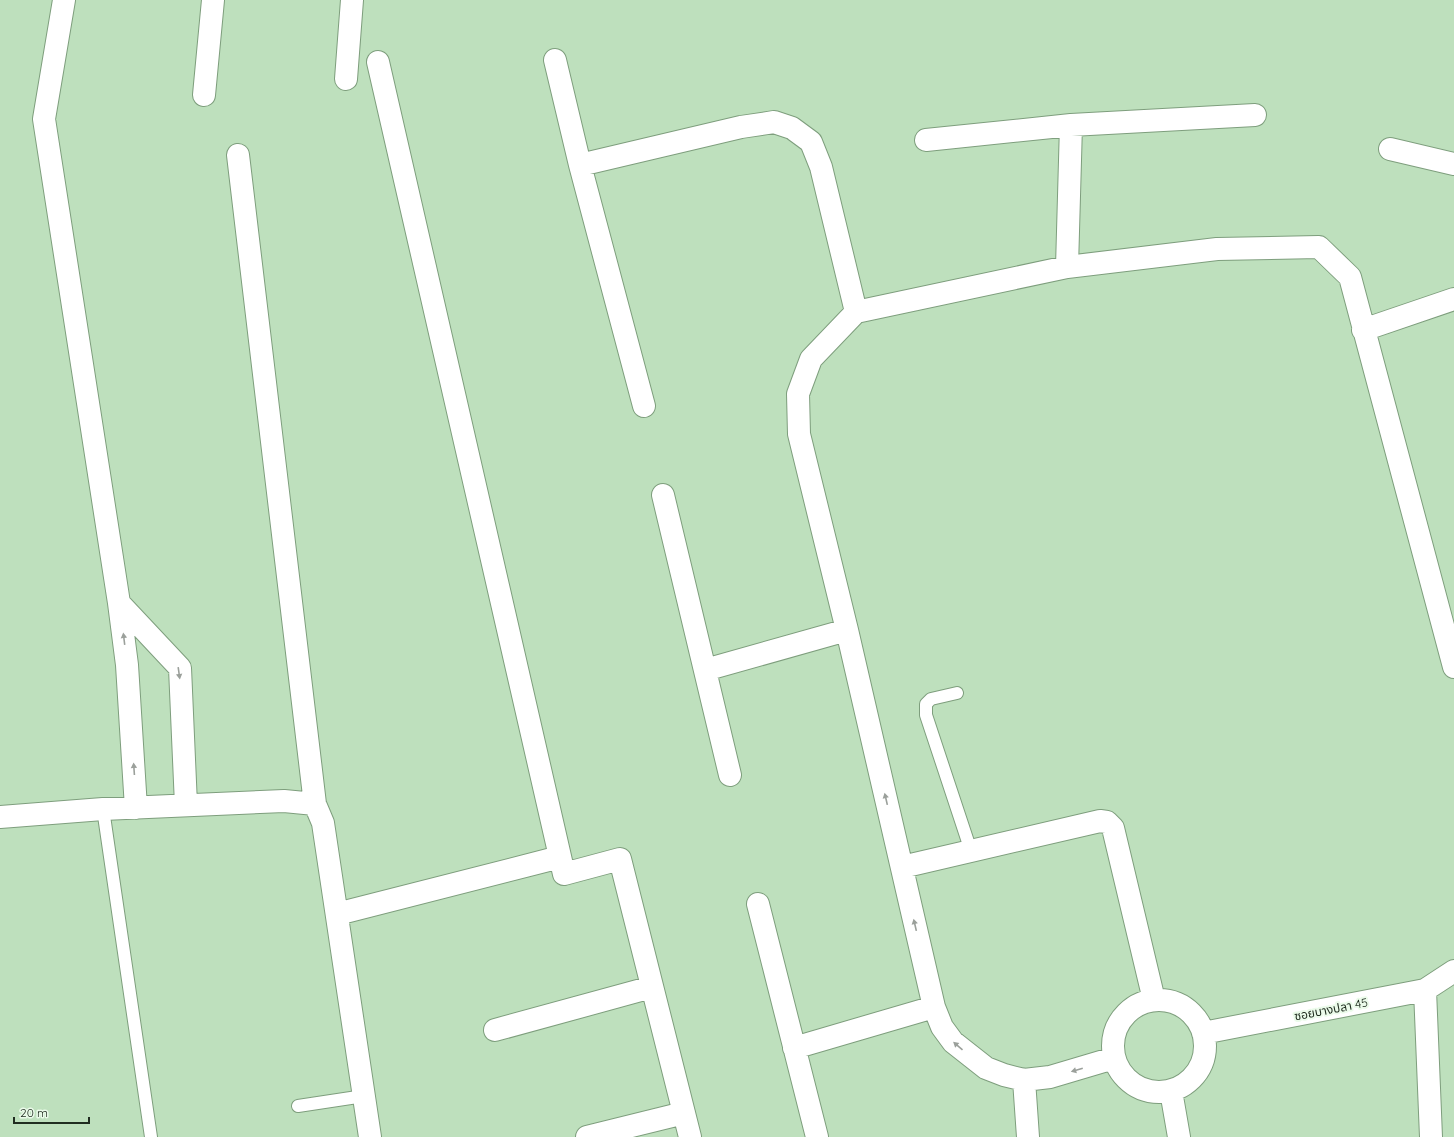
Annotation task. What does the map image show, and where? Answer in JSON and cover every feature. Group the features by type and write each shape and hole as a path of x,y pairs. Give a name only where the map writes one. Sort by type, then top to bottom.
{"street":[{"path":"64,0 44,119 119,603 127,665 136,808"},
{"path":"204,95 213,0"},
{"path":"346,79 352,0"},
{"path":"555,60 580,165 644,406"},
{"path":"378,62 564,874 620,859 690,1137"},
{"path":"926,140 1071,125 1255,115"},
{"path":"580,165 741,127 774,122 792,128 811,142 821,167 856,312"},
{"path":"1067,267 1071,125"},
{"path":"1390,150 1454,164"},
{"path":"238,155 315,804 323,823 370,1137"},
{"path":"1114,1058 1050,1078 1024,1080 986,1068 953,1042 942,1027 934,1007 847,630 799,434 798,394 811,359 856,312 1067,267 1217,248 1319,247 1350,277 1454,667"},
{"path":"1363,330 1454,299"},
{"path":"663,495 730,774"},
{"path":"119,603 180,668 186,805"},
{"path":"705,670 847,630"},
{"path":"0,817 103,809 186,805 284,801 315,804"},
{"path":"902,867 1100,821 1107,822 1113,828 1154,1000"},
{"path":"337,914 560,857"},
{"path":"758,904 817,1137"},
{"name":"ซอยบางปลา 45","path":"1203,1033 1425,990 1454,971"},
{"path":"495,1030 652,986"},
{"path":"1425,990 1431,1137"},
{"path":"1154,1000 1170,1001 1184,1008 1196,1018 1203,1033 1205,1048 1202,1062 1196,1075 1184,1085 1171,1091 1157,1093 1143,1090 1130,1083 1120,1072 1114,1058 1113,1043 1116,1027 1125,1014 1138,1004 1154,1000"},
{"path":"794,1048 934,1007"},
{"path":"1024,1080 1028,1137"},
{"path":"1171,1091 1179,1137"},
{"path":"587,1137 684,1114"}],"lane":[{"path":"957,693 931,699 926,704 926,715 971,851"},
{"path":"103,809 151,1137"},
{"path":"298,1106 364,1096"}]}
